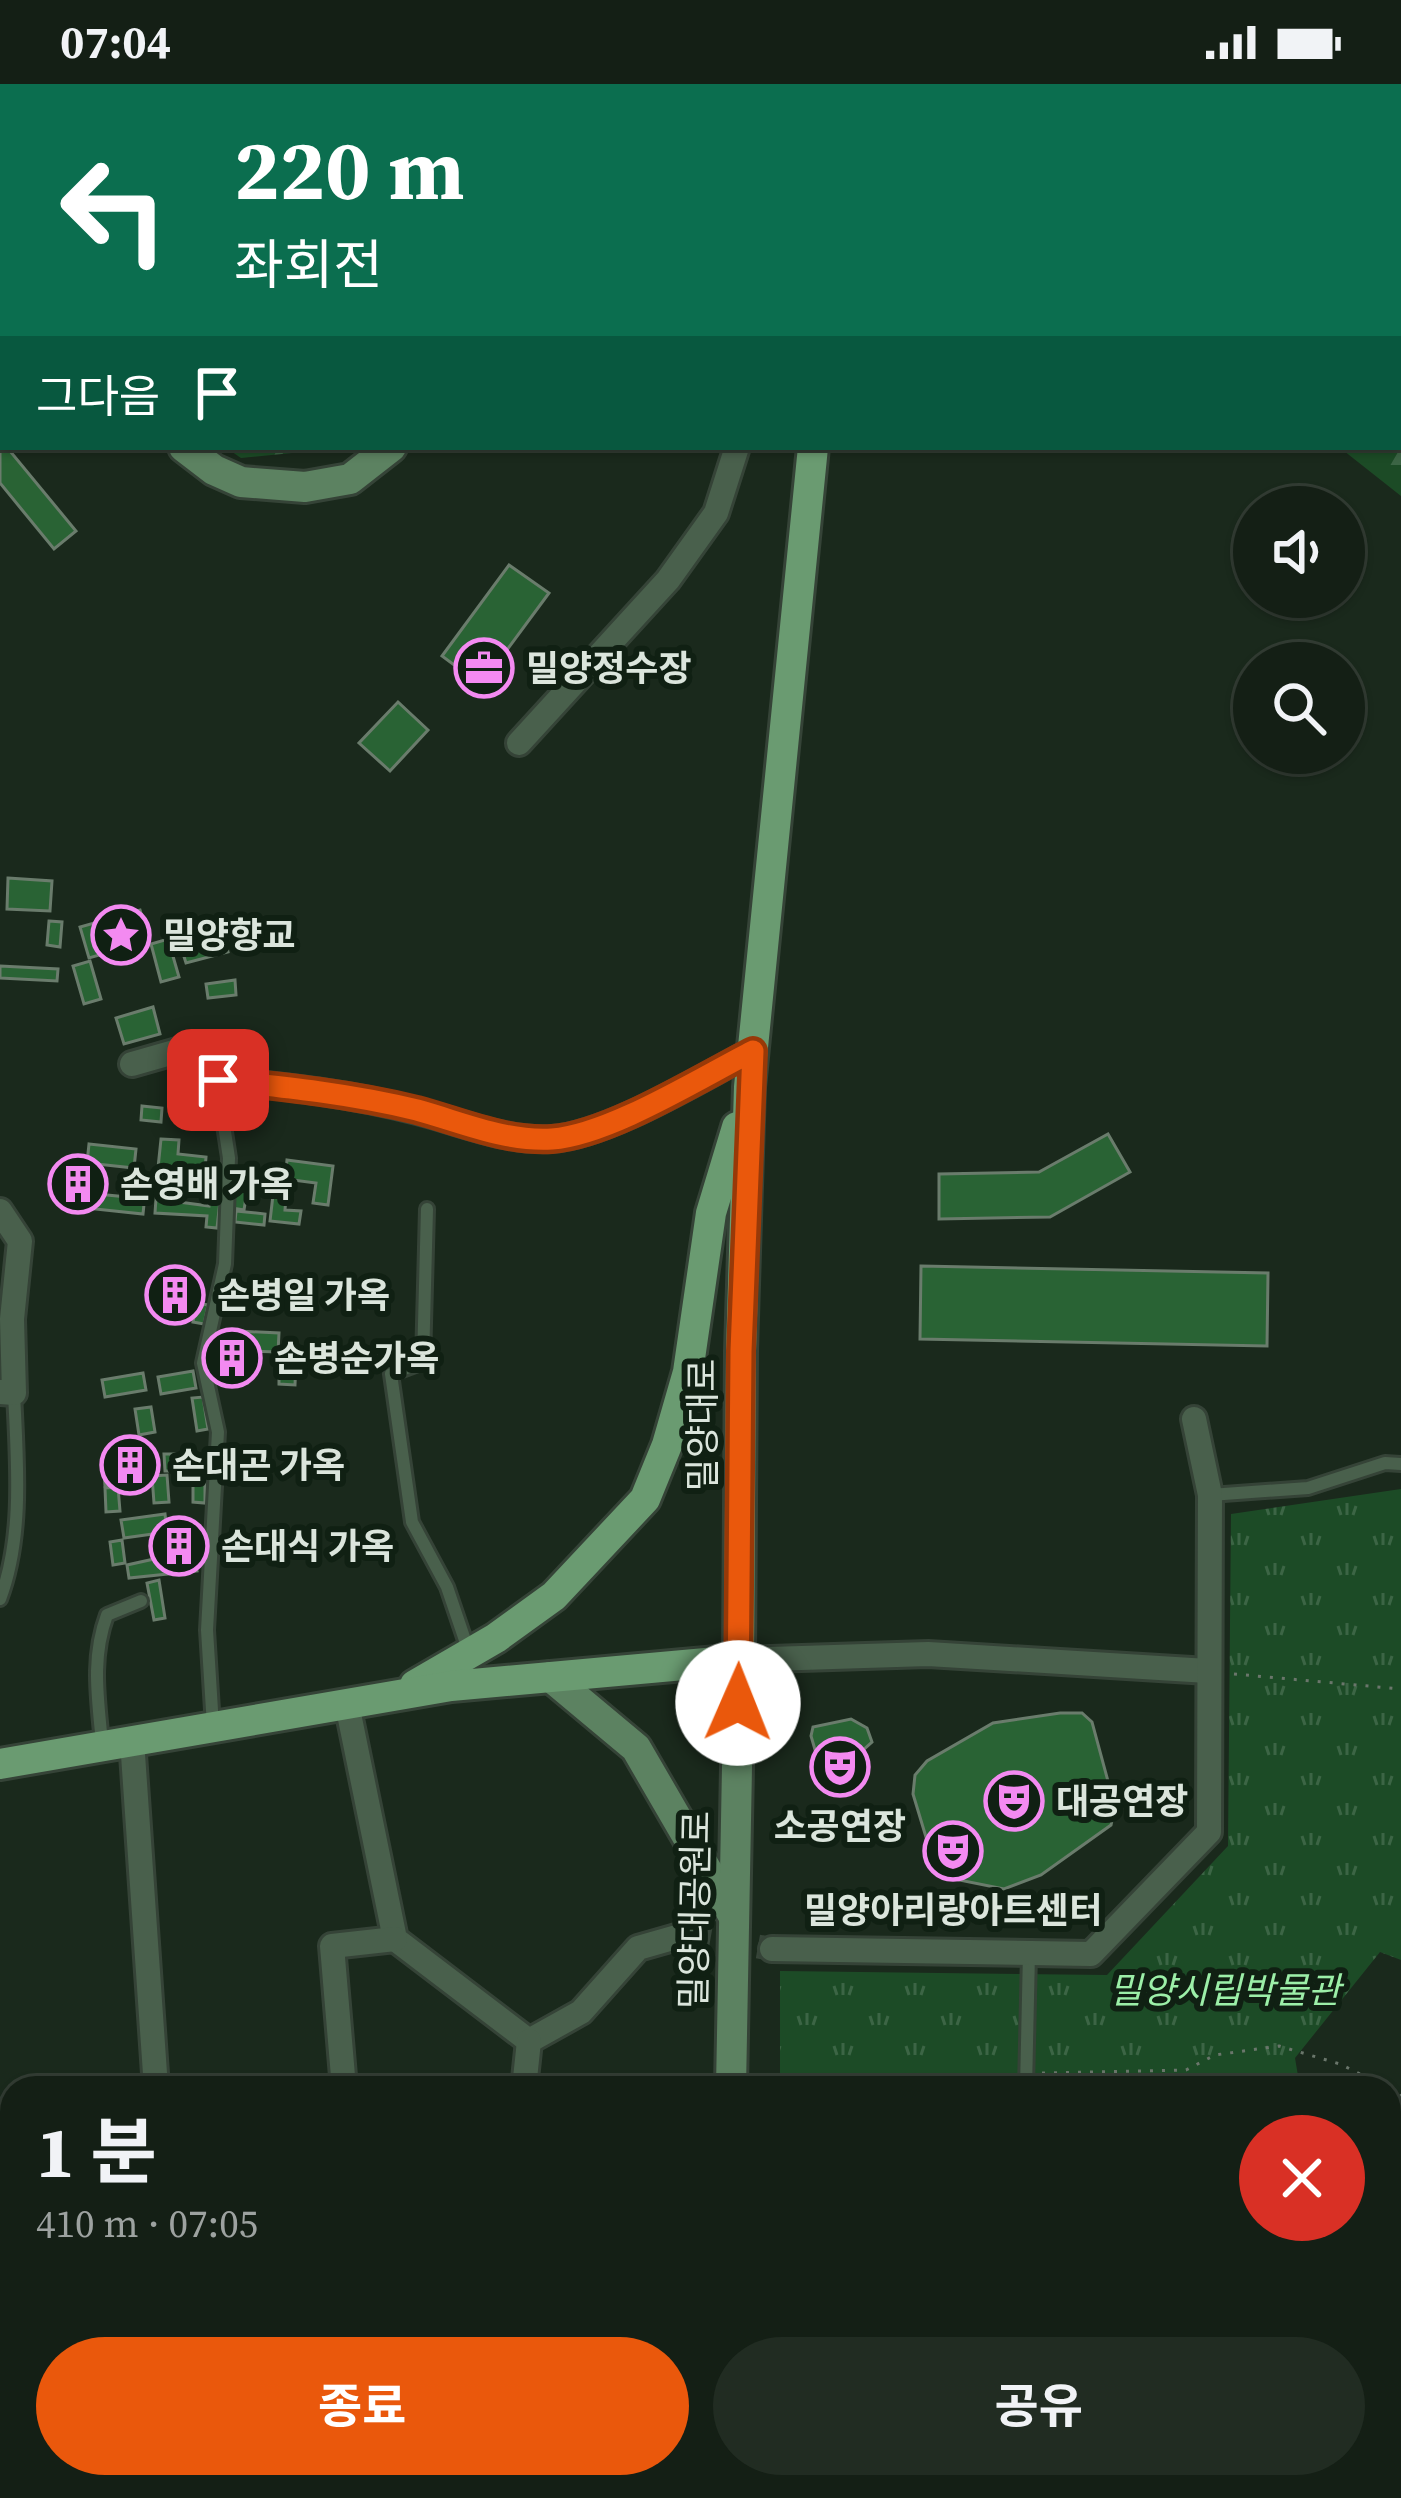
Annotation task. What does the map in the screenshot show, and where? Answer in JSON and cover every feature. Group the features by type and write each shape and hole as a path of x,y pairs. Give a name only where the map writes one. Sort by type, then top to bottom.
{"main road":[{"path":"188,450 214,470 241,482 305,488 350,479 387,450"},
{"name":"밀양대로","path":"739,1660 749,1087 813,450"},
{"path":"398,1695 470,1654 554,1596 645,1499 668,1445 688,1372 711,1214 749,1087"},
{"path":"0,1765 398,1695 739,1660"},
{"name":"밀양대공원로","path":"731,2076 739,1660"},
{"path":"551,1677 636,1748 734,1918"}],"street":[{"path":"520,743 668,580 716,513 736,450"},
{"path":"132,1064 202,1044 218,1080 301,1088 415,1110 500,1134 553,1139 623,1118 753,1051"},
{"path":"0,1211 20,1241 7,1393"},
{"path":"772,1949 1091,1954 1209,1832 1210,1495 1195,1419"},
{"path":"739,1660 928,1654 1208,1672"},
{"path":"347,1704 395,1939 529,2041"},
{"path":"117,1743 155,2076"},
{"path":"529,2041 581,2012 638,1948 687,1934"},
{"path":"343,2076 332,1946 395,1939"},
{"path":"525,2076 529,2041"}],"lane":[{"path":"213,1726 208,1630 218,1432 203,1363 225,1264 229,1158 218,1080"},
{"path":"427,1209 423,1363 391,1375 412,1522 447,1587 470,1654"},
{"path":"0,1599 8,1579 18,1479 7,1393"},
{"path":"1210,1495 1308,1488 1384,1463 1401,1464"},
{"path":"117,1743 96,1681 98,1639 107,1615 141,1601"},
{"path":"1026,2076 1029,1953"}],"path":[{"path":"1208,1672 1401,1689"},
{"path":"1090,2076 1186,2070 1215,2055 1279,2046 1364,2076"}],"green space":[{"path":"229,450 322,450 241,458"},
{"path":"1343,450 1401,450 1401,496"},
{"name":"밀양시립박물관","path":"1401,1489 1401,1960 1380,1952 1295,2058 1298,2076 780,2076 780,1971 1107,1975 1228,1846 1231,1514"}],"building":[{"path":"0,450 9,450 76,531 54,549 0,483"},
{"path":"509,565 549,593 481,685 442,656"},
{"path":"398,702 428,730 390,771 359,743"},
{"path":"8,878 52,881 50,911 7,909"},
{"path":"140,910 149,941 89,958 80,927"},
{"path":"49,921 62,922 60,947 47,945"},
{"path":"223,932 228,952 186,963 180,944"},
{"path":"168,939 179,977 161,982 151,944"},
{"path":"90,961 101,999 84,1004 73,966"},
{"path":"0,966 58,969 57,981 0,978"},
{"path":"235,980 236,995 208,998 206,984"},
{"path":"153,1007 160,1034 124,1044 116,1018"},
{"path":"142,1106 162,1108 161,1122 141,1120"},
{"path":"1108,1134 1130,1172 1050,1217 939,1219 939,1174 1039,1172"},
{"path":"161,1139 179,1140 178,1154 206,1157 204,1182 190,1181 191,1171 158,1168"},
{"path":"89,1144 136,1149 134,1168 87,1163"},
{"path":"287,1160 333,1166 328,1205 313,1203 316,1183 285,1179"},
{"name":"손영배 가옥","path":"71,1167 88,1169 86,1193 128,1197 131,1173 147,1175 143,1214 67,1206"},
{"path":"244,1169 280,1173 278,1191 242,1186"},
{"path":"212,1172 223,1174 217,1228 206,1227 207,1216 155,1213 156,1199 209,1206"},
{"path":"234,1189 247,1191 244,1210 232,1208"},
{"path":"273,1195 286,1197 285,1210 301,1211 299,1224 270,1221"},
{"path":"236,1211 265,1214 264,1225 235,1222"},
{"path":"921,1266 1268,1273 1267,1346 920,1339"},
{"name":"손병일 가옥","path":"191,1281 196,1299 160,1309 155,1291"},
{"path":"197,1303 208,1305 204,1324 193,1322"},
{"name":"손병순가옥","path":"238,1331 279,1333 278,1352 248,1351 247,1383 233,1382 234,1365 216,1364 217,1349 237,1350"},
{"path":"279,1359 296,1360 295,1385 279,1384"},
{"path":"193,1371 196,1388 161,1394 158,1377"},
{"path":"143,1373 146,1390 105,1397 102,1380"},
{"path":"203,1397 208,1429 197,1431 192,1398"},
{"path":"151,1407 155,1432 139,1435 135,1409"},
{"name":"손대곤 가옥","path":"156,1454 158,1472 120,1475 120,1485 105,1486 103,1458"},
{"path":"164,1454 195,1454 195,1471 165,1471"},
{"path":"167,1475 169,1502 154,1503 152,1476"},
{"path":"193,1476 205,1476 205,1503 193,1502"},
{"path":"118,1487 120,1511 106,1512 105,1488"},
{"path":"165,1514 167,1532 124,1538 121,1520"},
{"name":"손대식 가옥","path":"185,1529 188,1554 194,1553 197,1571 129,1578 127,1565 172,1555 169,1531"},
{"path":"122,1540 125,1563 113,1565 110,1542"},
{"path":"159,1580 165,1618 154,1620 147,1583"},
{"name":"대공연장","path":"1082,1713 1092,1722 1115,1807 1111,1825 1041,1875 1004,1889 949,1878 932,1857 913,1794 915,1775 927,1761 993,1723"},
{"name":"소공연장","path":"851,1719 867,1728 872,1742 861,1752 858,1783 830,1787 825,1784 811,1736 813,1727"}],"tunnel":[{"path":"687,1934 772,1949"}],"place":[{"name":"밀양정수장","path":"484,668"},
{"name":"밀양향교","path":"121,935"},
{"name":"손영배 가옥","path":"78,1184"},
{"name":"손병일 가옥","path":"175,1295"},
{"name":"손병순가옥","path":"232,1358"},
{"name":"손대곤 가옥","path":"130,1465"},
{"name":"손대식 가옥","path":"179,1546"},
{"name":"소공연장","path":"840,1767"},
{"name":"대공연장","path":"1014,1801"},
{"name":"밀양아리랑아트센터","path":"953,1851"}],"route":[{"path":"218,1080 301,1088 415,1110 500,1134 553,1139 623,1118 753,1051 741,1351 738,1703"}]}
